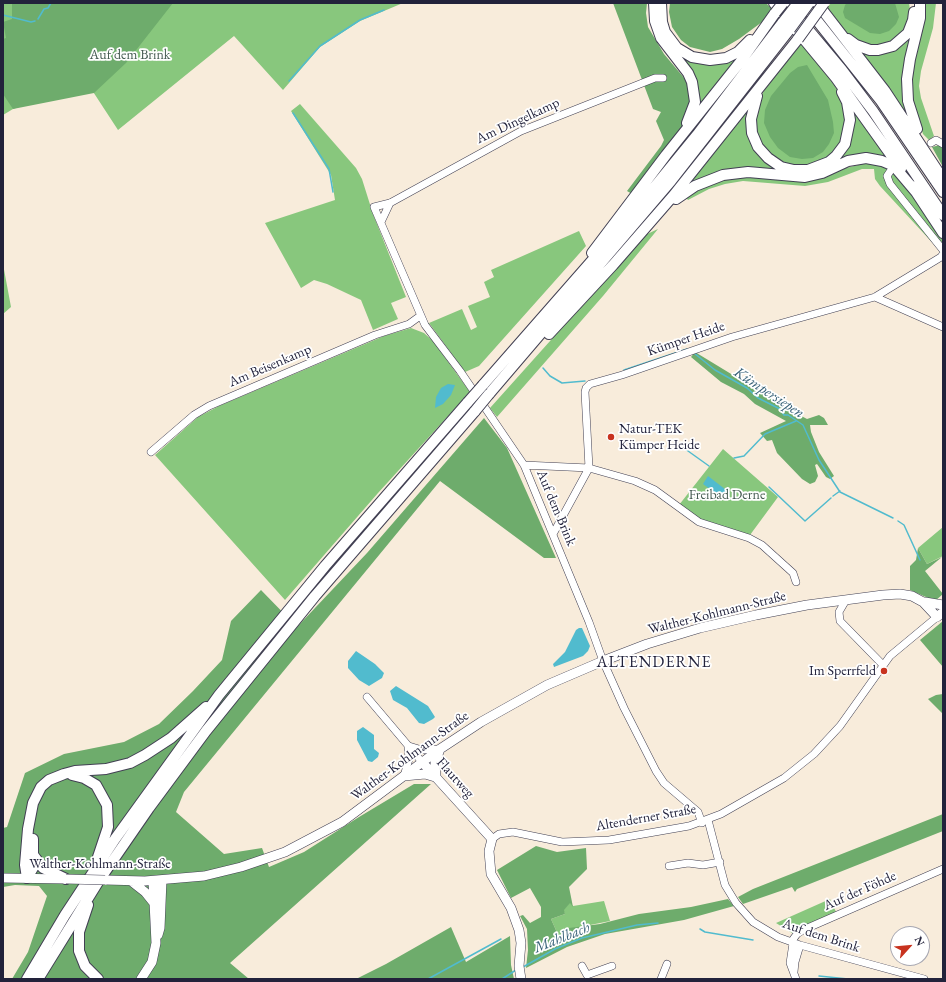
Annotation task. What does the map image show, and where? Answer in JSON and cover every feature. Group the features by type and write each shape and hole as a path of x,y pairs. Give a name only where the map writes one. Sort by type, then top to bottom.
{"highway":[{"path":"654,3 655,21 661,38 688,72 695,91 695,102 691,117 666,155"},
{"path":"661,3 662,22 671,41 684,53 702,59 719,59 732,55 745,46 773,12 783,3"},
{"path":"786,3 842,70 873,111 943,215"},
{"path":"38,979 94,879 234,695 315,596 667,187 787,26 798,3"},
{"path":"803,3 881,101 943,192"},
{"path":"27,979 94,879 159,777 219,695 325,566 572,285 787,26 809,3"},
{"path":"817,3 885,91 943,178"},
{"path":"523,355 559,325 649,224 707,155 798,39 824,3"},
{"path":"831,20 848,39 856,45 878,50 893,46 908,33 914,20 913,3"},
{"path":"920,3 920,18 908,67 907,91 914,122 927,153"},
{"path":"572,285 599,243 736,67 773,12"},
{"path":"773,12 830,72 867,118 943,233"},
{"path":"780,62 756,97 752,110 751,126 754,141 762,153 774,163 787,169 808,170 822,166 836,156 844,144 850,128 849,111 842,93 830,72"},
{"path":"649,224 676,200 695,186 711,178 730,174 760,173 805,177 822,173 848,161 866,158 882,161 894,166 916,192"},
{"path":"27,878 25,865 31,809 35,796 41,787 49,780 64,774 75,771 106,769 135,761 171,738 219,695"},
{"path":"64,774 91,781 101,792 107,805 109,819 106,836 82,919 79,942 79,951 85,966 98,979"},
{"path":"27,878 32,872 34,856 31,809"},
{"path":"34,856 43,868 62,878"}],"main road":[{"name":"Walther-Kohlmann-Straße","path":"3,878 62,878 128,881 157,880 204,876 230,870 285,852 342,822 440,749 520,700 603,661 653,642 726,622 846,600 900,594 912,596 923,602 940,615"},
{"path":"923,602 943,605"},
{"path":"404,776 425,774 436,777 435,763 440,749"},
{"name":"Flautweg","path":"422,762 492,839"},
{"path":"492,839 489,856 492,874 518,925 521,943 519,966 521,978"},
{"path":"156,938 153,903 157,880"},
{"path":"141,979 152,962 156,938 160,928 157,880"},
{"path":"128,881 145,892 153,903"}],"street":[{"name":"Am Dingelkamp","path":"374,207 390,203 521,131 655,78 663,78"},
{"path":"931,143 936,140 943,144"},
{"path":"891,170 887,176 890,184 943,250"},
{"path":"381,222 390,203"},
{"name":"Auf dem Brink","path":"374,207 425,325 460,371 524,464 603,661 626,713 660,778 698,812 705,822 720,862 725,884 740,910 752,922 764,930 795,943 924,979"},
{"name":"Kümper Heide","path":"589,468 585,392 586,388 590,384 622,375 732,337 875,297 943,254"},
{"path":"875,297 943,327"},
{"name":"Am Beisenkamp","path":"151,452 194,415 209,406 375,335 409,324 420,316"},
{"name":"Am Beisenkamp","path":"409,324 425,325"},
{"path":"524,464 589,468 635,481 655,490 699,522 749,538 762,545 793,573 796,582"},
{"path":"553,534 589,468"},
{"path":"846,600 839,612 840,621 882,664"},
{"name":"Altenderner Straße","path":"492,839 499,834 512,832 562,842 585,842 636,836 705,822 770,787 798,768 814,754 840,726 882,664 893,652 940,615"},
{"name":"Flautweg","path":"367,697 422,762"},
{"path":"407,745 422,750 440,749"},
{"path":"404,776 410,759 407,745"},
{"path":"669,866 688,863 703,865 720,862"},
{"name":"Auf der Föhde","path":"795,943 797,934 803,930 943,869"},
{"path":"795,943 790,963 795,977"},
{"path":"661,979 667,964"},
{"path":"582,966 588,977 612,966"}],"green space":[{"name":"Auf dem Brink","path":"3,3 403,3 360,21 320,47 283,90 234,36 118,130 88,84 13,109 3,115"},
{"path":"12,3 173,3 126,63 94,93 13,109 3,94 3,39 6,38 3,22 12,19"},
{"path":"613,3 647,3 646,13 648,27 664,54 685,79 689,90 691,103 683,126 632,194 627,191 664,140 656,121 661,112 653,109"},
{"path":"670,3 766,3 773,10 762,22 739,39 722,49 710,52 690,47 681,40 672,27 669,12"},
{"path":"831,3 909,3 910,10 906,29 892,42 876,47 858,42 848,34 826,9"},
{"path":"847,3 895,3 899,17 896,24 889,31 880,34 870,33 845,18 843,12"},
{"path":"925,3 936,3 933,28 921,71 919,86 921,98 934,136 929,140 923,134 913,102 911,89 916,51 925,20"},
{"path":"658,17 686,57 741,53 697,111 699,92 696,82"},
{"path":"911,34 906,62 911,120 859,50 871,53"},
{"path":"801,40 829,76 838,91 846,116 843,137 837,149 822,161 803,167 781,163 773,158 760,143 754,123 758,102 765,89"},
{"path":"807,65 828,100 834,133 823,152 813,158 802,159 790,157 778,148 770,137 764,123 765,110 771,96 790,73 798,67"},
{"path":"851,103 892,162 876,156 867,155 843,161 813,174 796,175 738,170 706,178 683,191 748,109 748,129 751,139 763,158 781,170 796,173 819,170 832,163 847,146 853,125"},
{"path":"300,104 356,168 362,179 373,214 406,297 391,303 398,319 373,330 361,300 327,284 314,280 301,288 265,223 335,200 331,175 291,111"},
{"path":"940,145 943,149 943,167 932,147"},
{"path":"870,162 888,168 885,174 940,251 880,186 875,179 874,169 862,169 828,182 805,186 743,181 725,184 709,189 688,200 685,196 695,189 724,179 746,176 796,181 812,181 846,168"},
{"path":"893,171 908,189 943,240 943,246 890,180"},
{"path":"658,229 603,296 497,417 490,408 645,235"},
{"path":"579,231 586,246 479,366 465,372 429,323 462,309 471,330 477,327 468,306 490,297 484,282 494,277 491,270"},
{"path":"3,264 11,307 3,314"},
{"path":"411,328 424,333 433,341 470,392 378,493 285,600 155,455 198,417 219,406 384,336"},
{"path":"695,352 807,419 819,415 824,418 828,425 810,425 811,432 819,452 834,476 830,479 826,477 817,464 815,465 818,476 815,482 810,484 802,479 777,453 772,440 767,441 760,433 786,421 755,404 744,394 721,382 691,357"},
{"path":"484,418 507,448 556,558 544,558 440,481 184,792 176,812 224,854 262,848 269,867 304,852 414,784 431,784 230,963 249,979 12,979 28,952 47,896 39,886 15,885 3,887 3,828 7,827 25,773 64,754 124,742 159,724 222,660 231,621 261,590 297,627 367,553"},
{"name":"Freibad Derne","path":"723,449 778,497 750,535 697,518 679,505"},
{"path":"943,527 943,556 927,564 918,548"},
{"path":"918,548 927,564 942,557 925,571 943,594 935,601 910,590 910,566 916,560"},
{"path":"943,621 943,667 920,640"},
{"path":"943,694 943,714 928,699 936,695"},
{"path":"943,814 943,831 797,889 795,892 792,887 743,904 738,897 753,889"},
{"path":"536,846 557,852 586,848 587,869 569,887 573,907 570,903 564,910 565,914 551,919 559,937 569,928 600,924 639,914 691,907 728,899 734,906 684,920 605,934 567,947 526,968 528,950 527,929 520,916 523,915 530,923 541,917 541,907 530,888 511,898 497,870"},
{"path":"830,899 836,912 792,933 776,923"},
{"path":"604,901 610,921 565,930 559,937 551,919 565,914 563,910 570,902 573,906"},
{"path":"451,927 466,962 510,936 511,965 514,979 356,979 386,964"}],"water":[{"path":"448,384 455,385 451,395 443,404 435,408 436,397 441,388"},
{"path":"708,476 730,493 725,500 703,484"},
{"path":"582,628 590,646 588,651 583,656 554,667 553,664 565,652 576,630"},
{"path":"356,651 375,664 384,673 382,678 369,686 359,680 348,668 348,661"},
{"path":"396,686 428,706 435,717 424,724 419,723 407,708 393,700 390,691"},
{"path":"363,727 374,735 374,749 379,753 378,757 372,762 368,761 357,740 357,731"}],"waterway":[{"path":"38,19 44,9 48,8 51,3"},
{"path":"289,81 320,46 360,20 384,10"},
{"path":"3,15 31,22 35,21"},
{"path":"293,113 329,169 333,192"},
{"name":"Kümpersiepen","path":"624,370 687,349"},
{"name":"Kümpersiepen","path":"694,353 715,370 747,388 758,398 780,409 784,415 788,415 803,425 819,460 840,492 893,518"},
{"name":"Kümpersiepen","path":"543,368 550,376 562,383 585,381"},
{"path":"734,458 744,456 765,434 796,421"},
{"path":"674,441 709,466"},
{"path":"769,487 805,521 831,498"},
{"name":"Kümpersiepen","path":"833,496 840,491"},
{"name":"Kümpersiepen","path":"898,521 904,525 920,560"},
{"name":"Mahlbach","path":"523,967 555,949 582,938 637,925 658,923"},
{"name":"Mahlbach","path":"700,929 705,932 753,940"},
{"path":"428,979 501,939"},
{"name":"Mahlbach","path":"502,979 516,970"},
{"name":"Mahlbach","path":"819,976 848,979"}],"place":[{"name":"Natur-TEK Kümper Heide","path":"611,437"},
{"name":"Im Sperrfeld","path":"884,671"}],"district":[{"name":"ALTENDERNE","path":"654,663"}]}
